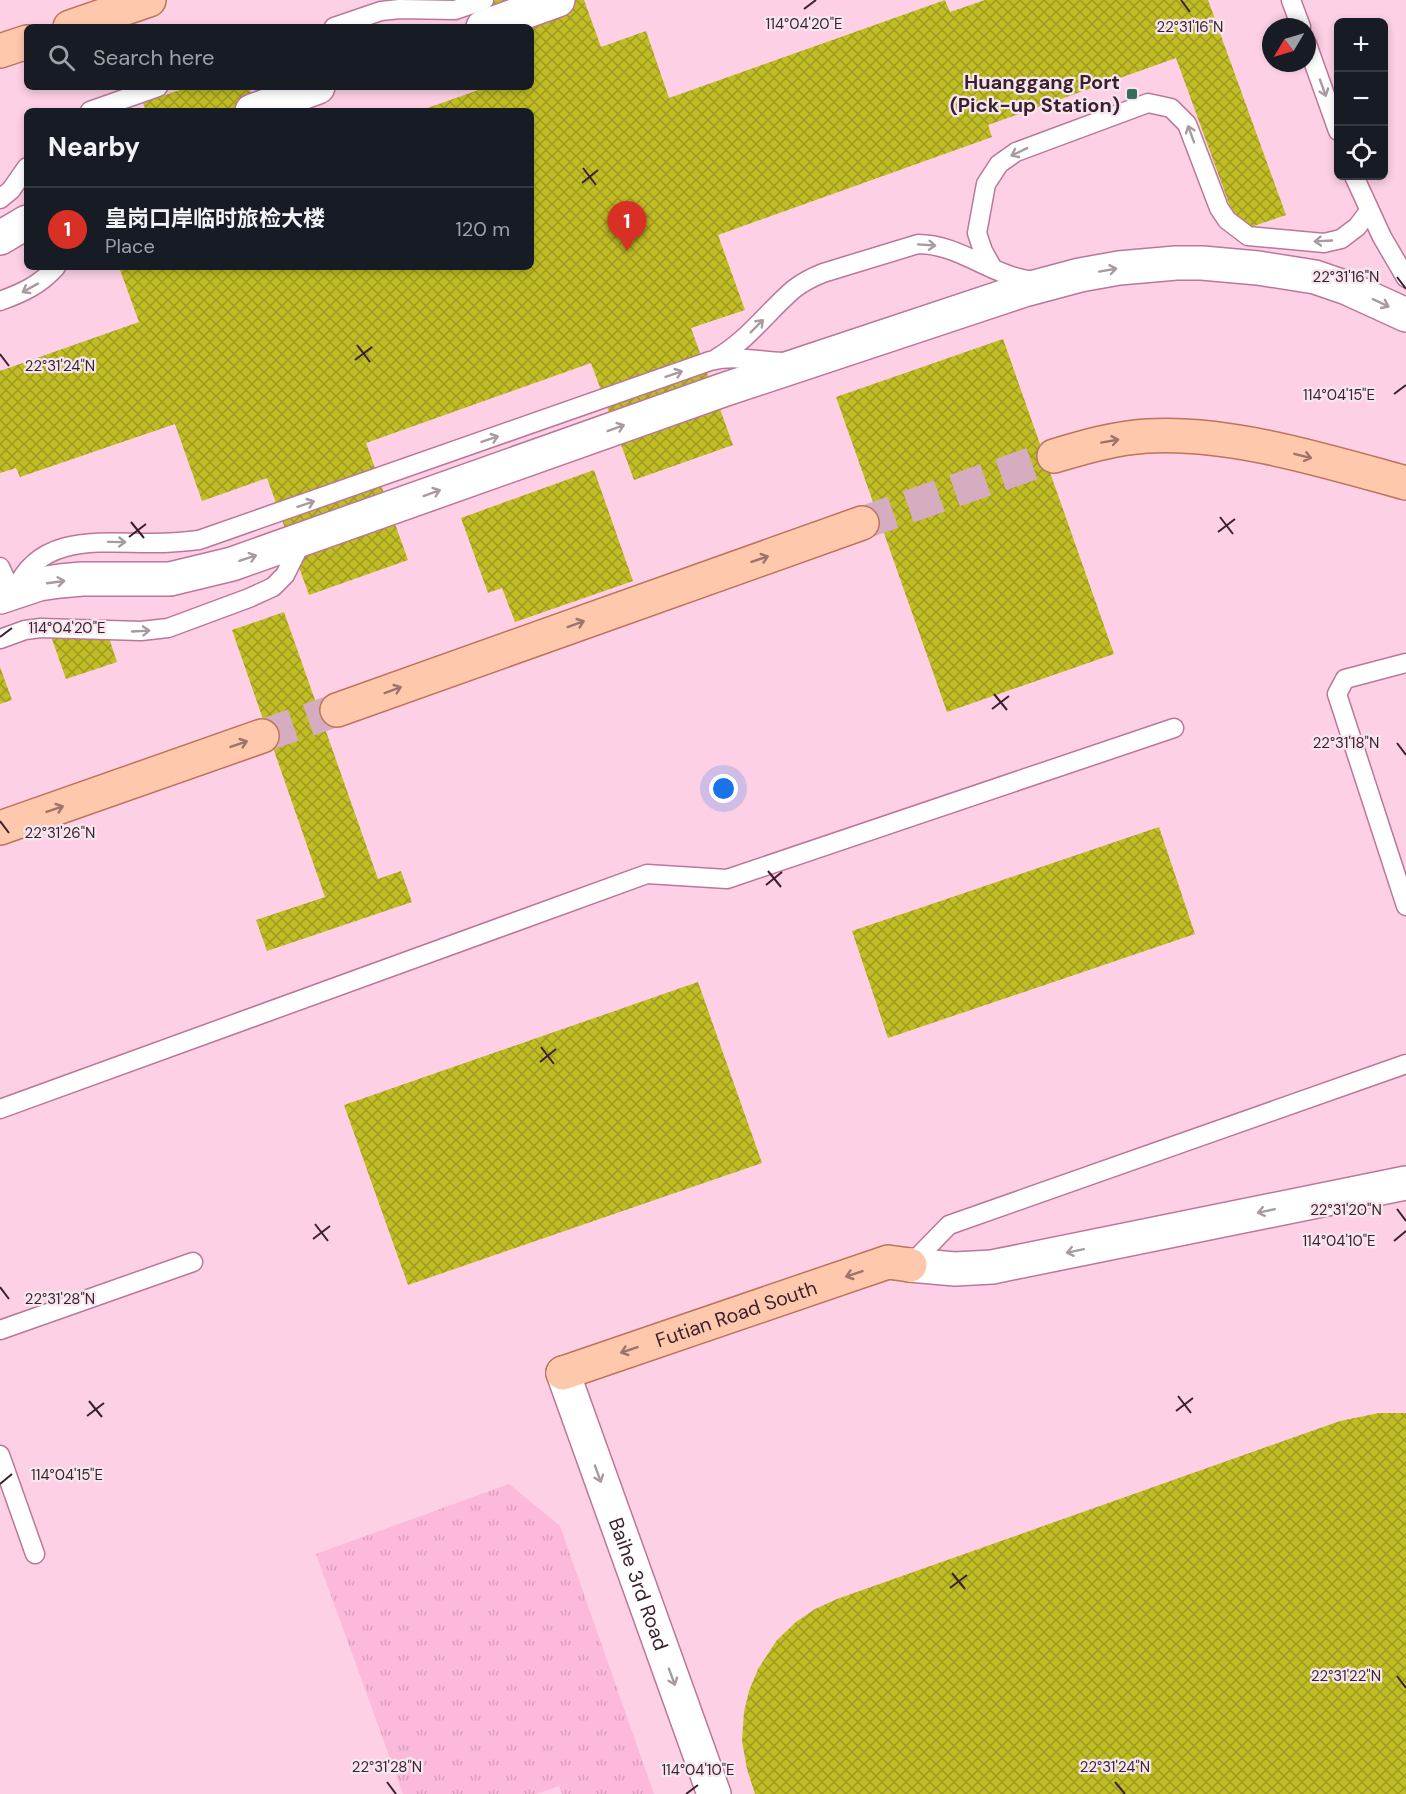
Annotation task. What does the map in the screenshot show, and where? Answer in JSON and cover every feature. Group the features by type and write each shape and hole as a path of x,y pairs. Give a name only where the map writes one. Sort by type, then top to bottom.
{"main road":[{"path":"79,24 150,0"},
{"path":"491,24 558,0"},
{"path":"0,51 24,43"},
{"path":"260,108 310,90"},
{"path":"0,238 24,224"},
{"path":"5,585 82,579 170,579 232,564 807,362 1051,282 1119,268 1202,263 1315,277 1347,288 1406,315"},
{"path":"1054,456 1105,441 1147,436 1189,436 1238,442 1281,451 1406,483"},
{"path":"338,710 862,523"},
{"path":"0,828 262,736"},
{"path":"910,1265 955,1269 992,1267 1406,1183"},
{"name":"Futian Road South","path":"563,1373 888,1262 910,1265"},
{"name":"Baihe 3rd Road","path":"563,1373 714,1794"}],"lane":[{"path":"343,24 381,11 455,10 484,0"},
{"path":"1291,0 1298,18"},
{"path":"1316,69 1336,126"},
{"path":"98,108 150,90"},
{"path":"992,267 977,233 986,184 999,164 1017,152 1148,103 1171,108 1187,124 1219,208 1227,220 1248,236 1324,243 1341,239 1357,227 1369,211"},
{"path":"0,199 11,190 24,171"},
{"path":"1356,180 1369,211 1406,278"},
{"path":"710,361 735,347 795,288 823,273 918,243 946,247 1016,277 1051,282"},
{"path":"0,301 32,287 53,270"},
{"path":"5,585 60,549 95,542 179,543 219,534 710,361 738,358 807,362"},
{"path":"0,639 25,630 41,628 141,631 168,628 249,598 273,586 285,575 303,539"},
{"path":"1406,663 1345,679 1337,693 1406,906"},
{"path":"0,1109 647,874 727,879 1173,728"},
{"path":"910,1265 949,1224 1406,1064"},
{"path":"0,1330 193,1262"},
{"path":"0,1455 35,1554"}],"green space":[{"path":"509,1484 560,1526 654,1794 562,1794 559,1786 536,1794 403,1794 316,1554"}],"building":[{"path":"471,0 584,0 601,47 646,31 669,98 945,0 950,12 985,0 1208,0 1286,215 1239,231 1176,58 988,125 992,137 718,235 745,310 691,328 733,445 634,480 591,363 366,443 408,560 309,595 267,478 202,501 175,424 20,477 16,468 0,473 0,371 139,322 120,270 534,270 534,108 428,108 478,90 534,90 534,24 480,24"},
{"path":"180,90 250,90 257,108 145,108 143,103"},
{"path":"1003,339 1114,654 947,712 836,397"},
{"path":"594,470 633,581 515,622 502,588 488,593 461,518"},
{"path":"284,612 378,879 401,871 412,902 267,951 256,920 325,897 232,630"},
{"path":"45,619 103,620 117,662 66,679"},
{"path":"0,667 12,700 0,704"},
{"path":"1159,827 1195,934 888,1038 852,931"},
{"path":"698,982 762,1163 408,1285 344,1105"},
{"path":"1379,1413 1406,1413 1406,1794 755,1794 747,1769 742,1741 744,1712 749,1691 758,1669 777,1640 796,1622 815,1609 837,1599 1340,1421"}],"tunnel":[{"path":"862,523 1054,456"},
{"path":"262,736 337,710"}],"place":[{"name":"Huanggang Port (Pick-up Station)","path":"1132,94"},
{"name":"皇岗口岸临时旅检大楼","path":"627,251"}]}
